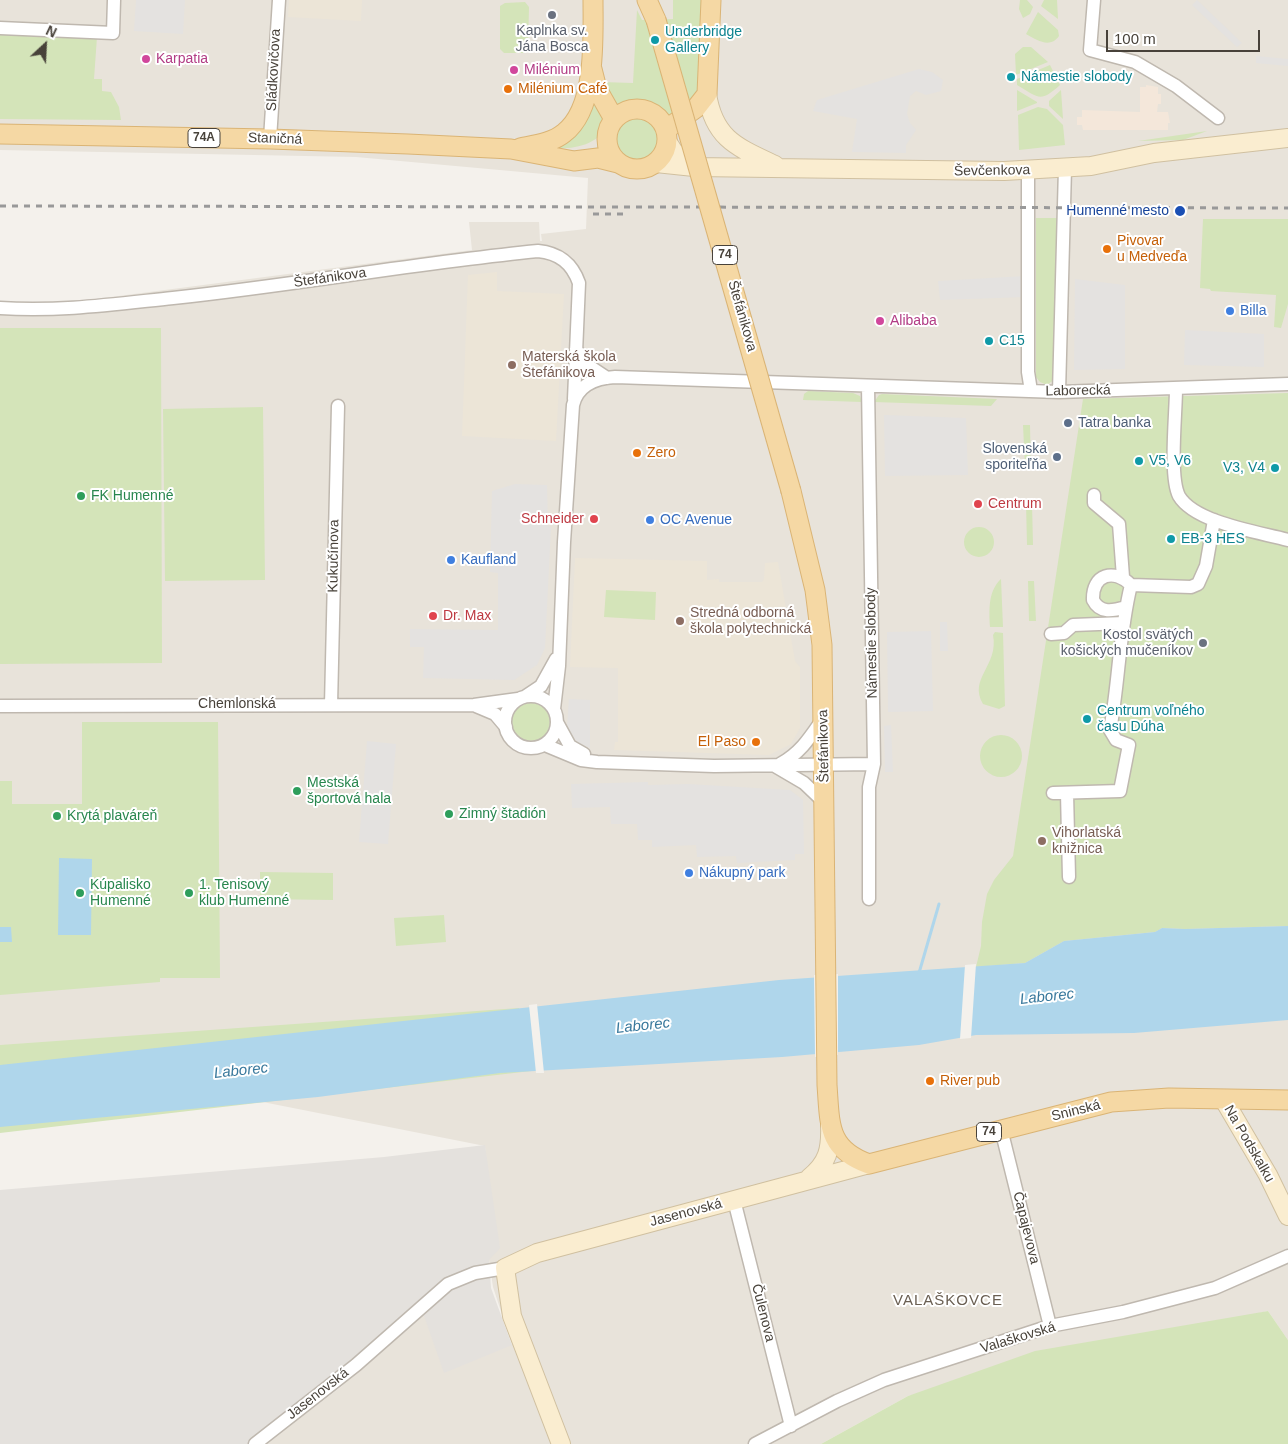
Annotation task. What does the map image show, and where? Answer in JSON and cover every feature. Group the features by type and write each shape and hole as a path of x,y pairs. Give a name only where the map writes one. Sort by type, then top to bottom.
{"main road":[{"name":"74A","path":"511,149 545,142 564,134 582,108 592,65 594,0"},
{"name":"74","path":"648,0 656,20"},
{"name":"74","path":"656,20 660,0"},
{"path":"711,0 707,94 710,115 720,130 737,146 780,167"},
{"name":"Štefánikova","path":"656,20 791,491 820,617 824,676 827,1085 830,1118"},
{"name":"74A","path":"592,65 597,89 614,119"},
{"path":"656,163 664,153 666,135 696,108 707,94"},
{"path":"618,163 610,152 607,140 608,129 614,119 625,111 643,110 658,118 674,152 694,167"},
{"name":"Staničná","path":"0,134 270,139 511,149 550,157"},
{"name":"Ševčenkova","path":"656,163 694,167 780,167 957,172 1028,170 1091,166 1154,153 1288,138"},
{"name":"74A","path":"550,157 579,151 607,140"},
{"name":"74A","path":"550,157 574,161 598,158 618,163 634,170 648,168 656,163"},
{"name":"Sninská","path":"869,1164 1110,1102 1140,1099 1288,1100"},
{"name":"Na Podskalku","path":"1224,1100 1268,1176 1288,1216"},
{"name":"74","path":"830,1118 838,1145 843,1151 869,1164"},
{"path":"807,1180 819,1170 828,1158 831,1141 830,1118"},
{"name":"Jasenovská","path":"505,1268 537,1252 869,1164"},
{"path":"505,1268 512,1316 561,1444"}],"street":[{"path":"0,28 113,33 114,0"},
{"name":"Sládkovičova","path":"270,139 278,0"},
{"path":"1094,0 1090,50 1135,62 1190,97 1218,118"},
{"path":"1059,392 1065,168"},
{"path":"1028,170 1028,372 1031,391"},
{"name":"Štefánikova","path":"0,308 46,310 98,307 247,290 461,259 538,251 548,252 565,260 579,283 574,399 558,652 559,666 554,708"},
{"path":"576,349 586,364 607,378"},
{"path":"574,399 587,385 607,378 868,386"},
{"name":"Laborecká","path":"868,386 1059,392 1288,384"},
{"name":"Námestie slobody","path":"868,386 874,764 869,787 869,899"},
{"path":"1176,388 1174,480 1179,496 1192,510 1214,520 1288,540"},
{"name":"Kukučínova","path":"331,705 338,406"},
{"path":"1054,793 1120,791 1129,745 1116,740 1110,730 1126,607 1127,581 1119,524 1094,503 1094,495"},
{"path":"1126,607 1108,612 1095,604 1092,590 1098,580 1108,575 1127,581 1191,587 1198,584 1206,566 1214,520"},
{"path":"1051,634 1064,633 1073,624 1124,623"},
{"name":"Štefánikova","path":"522,698 541,686 551,671 558,652"},
{"path":"597,762 570,746 558,724 554,708 541,698 522,698 508,711 506,727 508,735 521,746 529,748 545,745 581,760 597,762 775,766 874,764"},
{"name":"Chemlonská","path":"0,706 474,705 522,698"},
{"name":"Chemlonská","path":"474,705 495,714 506,727"},
{"path":"775,766 795,756 803,748 824,716"},
{"path":"545,745 556,733 558,724"},
{"path":"775,766 804,783 825,802"},
{"path":"1067,793 1070,877"},
{"name":"Čapajevova","path":"1001,1129 1050,1326"},
{"name":"Čulenova","path":"734,1200 791,1426"},
{"name":"Valaškovská","path":"755,1444 884,1380 1050,1326 1123,1312 1215,1288 1288,1256"},
{"name":"Jasenovská","path":"256,1444 356,1365 448,1284 474,1273 505,1268"}],"shaded area":[{"path":"0,0 1288,0 1288,1340 1268,1311 908,1396 821,1444 265,1444 342,1386 345,1380 422,1312 512,1345 493,1287 489,1260 485,1146 0,1050 0,302 13,304 65,303 472,250 469,222 539,222 540,241 542,241 541,234 586,229 588,178 356,157 0,150"},
{"path":"136,0 185,0 183,34 134,31"},
{"path":"289,0 362,0 361,21 288,17"},
{"path":"1197,0 1242,43 1237,47 1192,5"},
{"path":"1256,56 1288,59 1288,66 1256,63"},
{"path":"919,69 932,72 943,80 941,91 926,95 916,91 910,96 907,114 910,123 916,130 906,145 906,153 852,152 857,119 813,111 817,100"},
{"path":"1146,85 1158,87 1158,94 1161,94 1161,104 1158,104 1157,112 1168,112 1170,123 1168,123 1168,130 1083,130 1082,125 1077,125 1077,117 1082,117 1082,110 1140,112 1140,87 1146,87"},
{"name":"Materská škola Štefánikova","path":"497,272 497,291 564,294 556,441 462,436 468,275"},
{"path":"1025,276 1025,297 940,300 938,281"},
{"path":"1075,279 1125,285 1125,369 1074,370"},
{"path":"1185,330 1264,334 1264,367 1184,365"},
{"path":"884,415 966,418 968,475 885,476"},
{"path":"515,484 547,485 548,526 551,527 545,648 537,665 514,680 423,678 424,647 410,647 410,629 498,630 498,573 490,572 492,491"},
{"name":"Stredná odborná škola polytechnická","path":"575,558 707,561 707,580 719,579 719,582 762,582 764,579 765,563 778,562 795,661 800,667 800,728 791,744 769,755 614,750 615,742 618,742 618,668 570,667"},
{"path":"940,622 947,622 948,651 940,651"},
{"path":"931,631 933,711 888,712 887,632"},
{"path":"569,699 590,700 590,748 577,742 567,727"},
{"path":"891,725 893,772 885,772 884,726"},
{"path":"367,741 396,744 388,844 359,842"},
{"path":"648,782 648,785 688,784 790,790 803,800 804,854 795,854 795,860 737,863 736,856 697,857 696,845 652,847 652,840 638,840 637,824 611,824 610,807 572,808 571,784"},
{"path":"485,1145 500,1248 489,1260 491,1288 512,1345 444,1373 423,1313 345,1380 342,1386 265,1444 0,1444 0,1190 384,1157"}],"green space":[{"path":"673,0 706,0 701,93 667,121 656,112 644,107 630,107 617,112 601,82 633,83 637,10 642,20 673,19"},
{"path":"1020,0 1027,0 1033,7 1030,14 1023,18 1019,9"},
{"path":"1044,0 1057,0 1058,19 1041,6"},
{"path":"525,2 529,7 528,49 524,53 504,53 500,49 500,6 505,3"},
{"path":"1038,12 1058,30 1059,36 1052,42 1043,42 1026,34"},
{"path":"0,33 97,37 94,79 102,79 102,91 111,92 119,107 121,120 0,119"},
{"path":"1023,47 1031,47 1048,62 1016,75 1015,54"},
{"path":"1050,65 1060,85 1053,91 1039,97 1017,85 1017,79"},
{"path":"1017,90 1037,102 1037,103 1017,111"},
{"path":"1061,90 1063,119 1049,106 1049,101"},
{"path":"594,102 607,122 599,136 593,141 577,147 552,148"},
{"path":"1038,107 1047,109 1063,125 1065,145 1019,150 1018,115"},
{"path":"632,118 642,118 656,128 660,141 656,154 650,160 642,164 632,164 618,154 614,146 614,136 624,122"},
{"path":"1207,131 1183,140 1138,141"},
{"path":"1036,218 1057,218 1055,379 1047,385 1040,382 1036,377"},
{"path":"1203,219 1288,219 1288,304 1281,328 1274,327 1276,295 1211,291 1210,289 1200,288"},
{"name":"FK Humenné","path":"0,328 161,328 162,663 0,664"},
{"path":"808,391 853,393 860,396 862,402 803,400 804,394"},
{"path":"1288,393 1288,926 1162,928 1155,932 1064,941 1025,963 976,967 981,946 982,922 987,894 994,880 1013,856 1083,399"},
{"path":"882,394 997,399 991,406 874,402"},
{"path":"263,407 265,580 165,581 163,409"},
{"path":"1023,425 1030,425 1031,468 1025,468"},
{"path":"1026,503 1032,503 1033,545 1027,545"},
{"path":"979,527 990,531 994,542 990,553 979,557 968,553 964,542 968,531"},
{"path":"1001,579 1003,627 990,627 992,595"},
{"path":"1028,581 1034,581 1036,621 1029,621"},
{"path":"606,590 656,592 655,620 604,617"},
{"path":"995,632 1003,633 1005,706 999,709 983,704 979,695 981,679 992,655 994,646 993,635"},
{"path":"531,703 544,709 550,722 544,735 531,741 518,735 512,722 518,709"},
{"path":"82,722 218,722 220,978 160,978 160,982 0,995 0,781 12,781 12,804 82,804"},
{"path":"1001,735 1016,741 1022,756 1016,771 1001,777 986,771 980,756 986,741"},
{"path":"260,872 333,873 333,900 260,899"},
{"path":"444,915 446,942 396,946 394,918"},
{"path":"519,1008 531,1071 0,1133 0,1045"},
{"path":"1268,1311 1288,1340 1288,1444 821,1444 908,1396 1035,1351"}],"water":[{"path":"59,858 92,859 91,935 58,935"},
{"name":"Laborec","path":"1288,926 1288,1020 1134,1033 976,1035 919,1045 782,1057 500,1073 318,1097 0,1127 0,1065 779,980 1025,963 1064,941 1155,932 1162,928"},
{"path":"0,927 11,927 12,942 0,942"}],"pier":[{"path":"976,964 971,1038 960,1039 965,965"},
{"path":"838,974 838,1055 815,1057 814,975"},
{"path":"537,1004 544,1073 536,1073 529,1005"}],"waterway":[{"path":"919,973 939,904"}],"railway":[{"path":"0,206 1288,208"},
{"path":"593,214 628,214"}],"place":[{"name":"Kaplnka sv. Jána Bosca","path":"552,15"},
{"name":"Underbridge Gallery","path":"655,40"},
{"name":"Karpatia","path":"146,59"},
{"name":"Milénium","path":"514,70"},
{"name":"Námestie slobody","path":"1011,77"},
{"name":"Milénium Café","path":"508,89"},
{"name":"Humenné mesto","path":"1180,211"},
{"name":"Pivovar u Medveďa","path":"1107,249"},
{"name":"Billa","path":"1230,311"},
{"name":"Alibaba","path":"880,321"},
{"name":"C15","path":"989,341"},
{"name":"Materská škola Štefánikova","path":"512,365"},
{"name":"Tatra banka","path":"1068,423"},
{"name":"Zero","path":"637,453"},
{"name":"Slovenská sporiteľňa","path":"1057,457"},
{"name":"V5, V6","path":"1139,461"},
{"name":"V3, V4","path":"1275,468"},
{"name":"FK Humenné","path":"81,496"},
{"name":"Centrum","path":"978,504"},
{"name":"Schneider","path":"594,519"},
{"name":"OC Avenue","path":"650,520"},
{"name":"EB-3 HES","path":"1171,539"},
{"name":"Kaufland","path":"451,560"},
{"name":"Dr. Max","path":"433,616"},
{"name":"Stredná odborná škola polytechnická","path":"680,621"},
{"name":"Kostol svätých košických mučeníkov","path":"1203,643"},
{"name":"Centrum voľného času Dúha","path":"1087,719"},
{"name":"El Paso","path":"756,742"},
{"name":"Mestská športová hala","path":"297,791"},
{"name":"Zimný štadión","path":"449,814"},
{"name":"Krytá plaváreň","path":"57,816"},
{"name":"Vihorlatská knižnica","path":"1042,841"},
{"name":"Nákupný park","path":"689,873"},
{"name":"Kúpalisko Humenné","path":"80,893"},
{"name":"1. Tenisový klub Humenné","path":"189,893"},
{"name":"River pub","path":"930,1081"}],"district":[{"name":"VALAŠKOVCE","path":"948,1301"}]}
